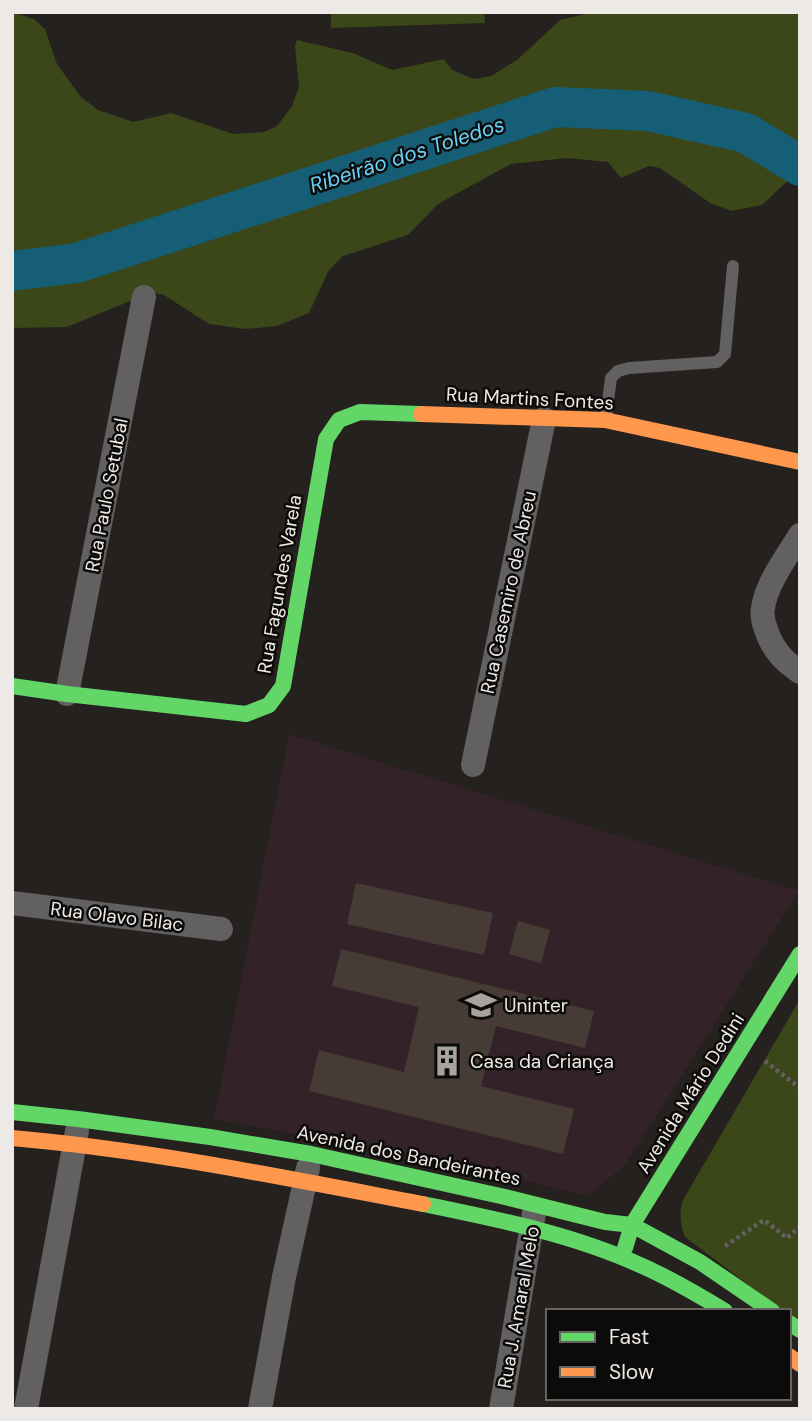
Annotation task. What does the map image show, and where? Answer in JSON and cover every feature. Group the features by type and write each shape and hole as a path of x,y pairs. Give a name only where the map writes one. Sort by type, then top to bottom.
{"main road":[{"name":"Rua Martins Fontes","path":"339,420 360,412 605,420 800,462"},
{"name":"Rua Fagundes Varela","path":"12,687 246,714 269,705 283,686 326,439 339,420"},
{"name":"Avenida Mário Dedini","path":"623,1257 632,1225 800,954"},
{"name":"Avenida dos Bandeirantes","path":"12,1112 210,1137 311,1154 533,1217 663,1274 722,1309"},
{"name":"Avenida dos Bandeirantes","path":"12,1138 209,1163 465,1213 632,1225 700,1262 769,1309"},
{"path":"533,1217 557,1226 604,1237 632,1225"}],"street":[{"name":"Rua Paulo Setubal","path":"67,694 144,297"},
{"name":"Rua Casemiro de Abreu","path":"472,765 544,419"},
{"path":"800,535 767,591 762,611 765,629 774,649 800,672"},
{"name":"Rua Olavo Bilac","path":"12,903 221,929"},
{"path":"26,1409 78,1119"},
{"path":"260,1409 284,1277 311,1154"},
{"name":"Rua J. Amaral Melo","path":"501,1409 533,1217"}],"lane":[{"path":"605,420 611,378 618,370 717,362 725,354 733,266"}],"path":[{"path":"745,1045 800,1088"},
{"path":"700,1262 764,1220 787,1238 800,1228"}],"shaded area":[{"name":"Uninter","path":"289,734 799,891 625,1165 588,1196 415,1155 214,1119"}],"green space":[{"path":"12,12 34,19 45,29 57,64 80,96 98,110 133,122 171,113 233,134 264,132 277,126 292,106 299,87 295,46 297,40 353,53 392,70 444,59 452,70 474,79 491,76 517,60 560,20 594,12 800,12 800,177 793,176 762,205 732,211 710,203 660,168 649,166 621,178 608,162 567,158 511,164 438,204 408,235 343,256 329,270 309,313 277,326 245,329 209,324 164,295 152,292 67,327 12,328"},
{"path":"331,12 484,12 485,23 331,28"},
{"path":"800,999 800,1324 791,1317 791,1309 780,1309 685,1237 681,1223 683,1200"}],"building":[{"path":"356,883 493,913 484,955 347,924"},
{"path":"518,921 550,930 541,963 509,954"},
{"name":"Casa da Criança","path":"341,949 594,1011 585,1048 496,1026 481,1086 574,1109 563,1154 309,1091 319,1050 404,1072 419,1007 332,986"}],"waterway":[{"name":"Ribeirão dos Toledos","path":"12,271 77,263 555,107 648,111 746,133 800,166"}],"traffic: fast":[{"path":"12,686 246,714 269,705 283,686 326,439 339,420 360,412 421,414"},
{"path":"625,1248 632,1225 800,954"},
{"path":"12,1112 210,1137 311,1154 605,1222 632,1225 700,1262 769,1309"},
{"path":"423,1204 588,1244 662,1275 722,1309"},
{"path":"791,1324 800,1330"}],"traffic: slow":[{"path":"421,414 605,420 800,462"},
{"path":"12,1138 167,1157 423,1204"},
{"path":"791,1357 800,1364"}],"place":[{"name":"Uninter","path":"481,1005"},
{"name":"Casa da Criança","path":"447,1061"}]}
